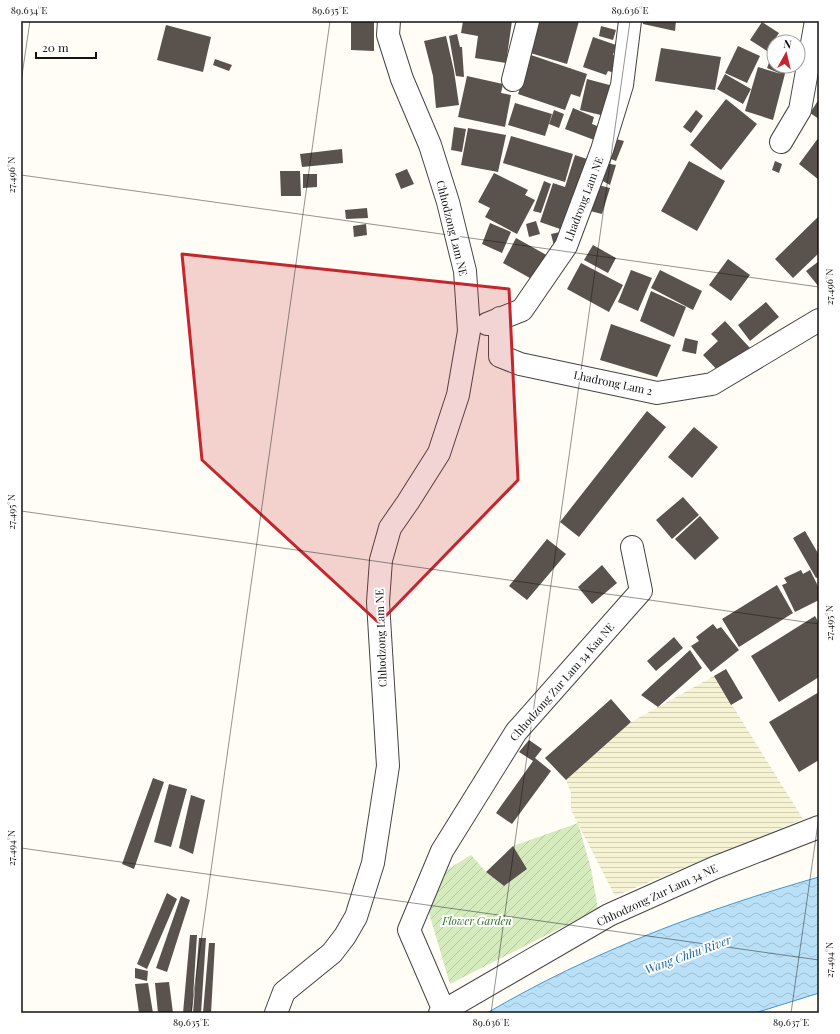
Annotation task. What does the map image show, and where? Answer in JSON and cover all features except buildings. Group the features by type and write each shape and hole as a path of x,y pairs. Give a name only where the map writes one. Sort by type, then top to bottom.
{"street":[{"name":"Chhodzong Lam NE","path":"276,1013 284,992 332,953 345,936 356,916 373,863 388,766 378,602 381,560 390,528 439,453 458,395 469,331 465,271 448,202 430,145 402,79 388,35 389,21"},
{"path":"513,80 528,21"},
{"name":"Lhadrong Lam NE","path":"469,331 522,310 566,246 602,150 622,86 630,21"},
{"path":"781,142 800,110 814,66 816,21"},
{"name":"Lhadrong Lam 2","path":"500,318 500,356 520,364 657,393 712,384 819,320"},
{"name":"Chhodzong Zur Lam 34 Kaa NE","path":"442,1012 409,930 442,851 516,732 641,591 632,547"},
{"name":"Chhodzong Zur Lam 34 NE","path":"442,1012 609,915 714,868 819,827"}],"highlighted area":[{"path":"182,254 509,289 518,480 379,623 202,460"}],"shaded area":[{"path":"714,676 803,819 615,896 571,810 571,793 566,780 631,722"}],"green space":[{"name":"Flower Garden","path":"578,823 591,869 598,909 450,984 421,886 471,855 486,872 504,886 527,869 513,846"}],"water":[{"name":"Wang Chhu River","path":"819,877 819,993 755,1013 487,1013 566,971 648,934 690,918"}]}
